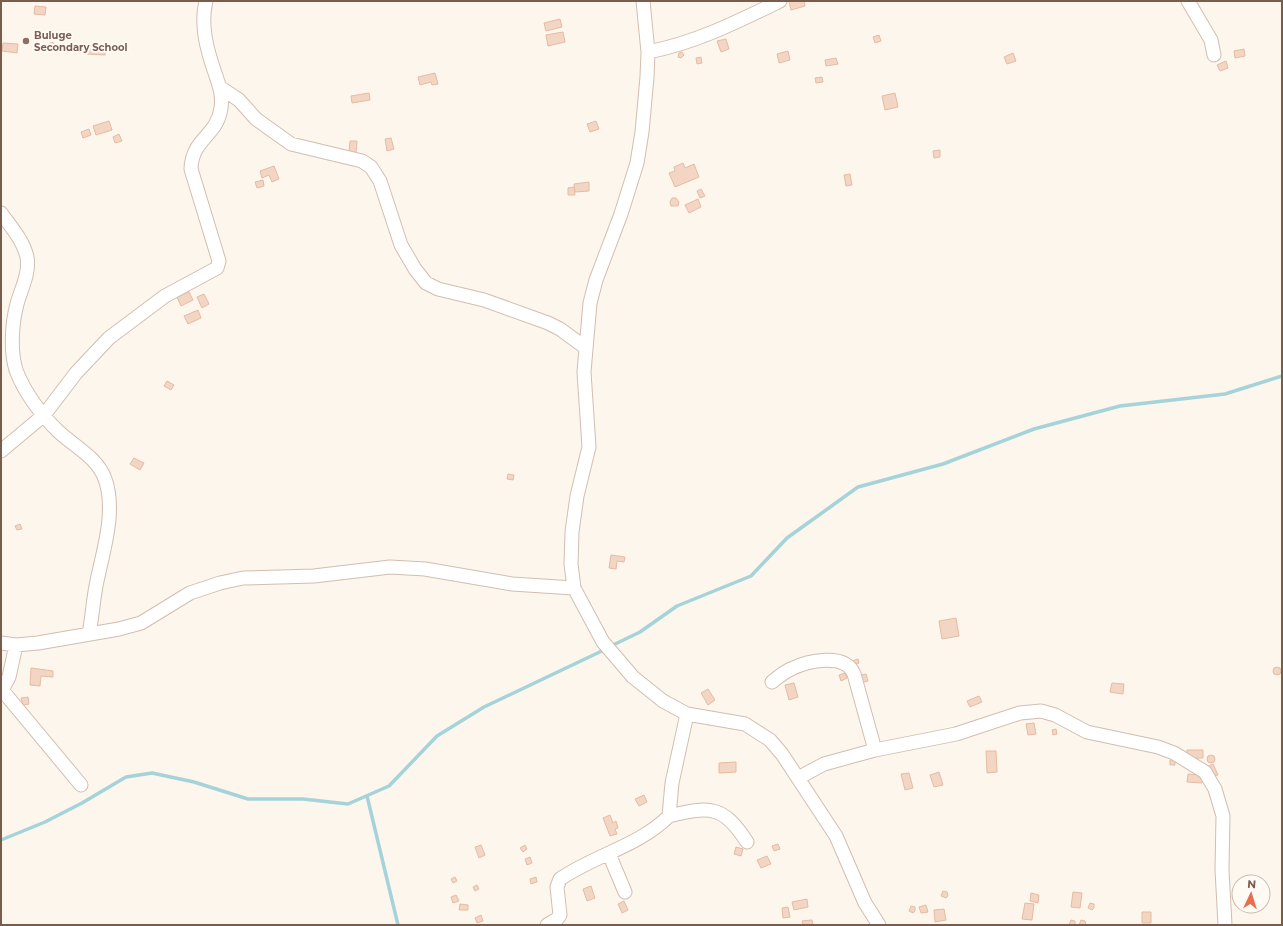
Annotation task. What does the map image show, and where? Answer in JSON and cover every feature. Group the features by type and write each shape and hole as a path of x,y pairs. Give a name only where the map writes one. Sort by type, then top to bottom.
{"street":[{"path":"1,451 44,415 76,373 109,338 165,296 217,268 219,261 191,169 191,159 196,146 217,123 221,108 221,88 214,72 203,28 206,1"},
{"path":"643,1 648,52 645,109 637,163 621,214 596,280 590,303 584,372 589,447 577,496 572,532 571,564 574,588 604,642 633,677 662,700 687,714 746,724 770,740 782,754 836,836 865,903 879,925"},
{"path":"648,52 677,46 738,22 780,1"},
{"path":"1188,1 1211,40 1214,55"},
{"path":"221,88 239,100 262,124 291,144 362,161 371,167 380,181 401,245 415,269 426,283 438,289 484,300 548,324 560,329 586,348"},
{"path":"1,213 23,244 27,258 28,271 17,305 14,323 13,348 16,369 25,388 44,415 58,432 81,450 100,468 106,479 109,507 109,530 96,586 89,634"},
{"path":"1,643 16,645 119,629 141,623 190,592 243,578 314,576 390,567 425,569 512,584 574,588"},
{"path":"16,645 9,676 2,691 81,785"},
{"path":"772,682 790,669 801,665 820,660 844,663 852,669 854,674 875,750"},
{"path":"798,778 824,764 875,750 956,734 1020,713 1041,711 1056,715 1087,732 1112,738 1136,741 1174,753 1204,772 1215,789 1222,816 1224,925"},
{"path":"669,816 672,783 687,714"},
{"path":"547,925 557,919 560,915 557,887 560,879 639,839 662,823 669,816 694,811 714,810 731,819 747,842"},
{"path":"609,854 625,892"}],"building":[{"path":"804,1 805,6 791,10 789,2"},
{"path":"35,6 46,7 45,15 34,14"},
{"path":"560,19 562,27 546,31 544,23"},
{"path":"563,32 565,42 548,46 546,35"},
{"path":"879,35 881,41 875,43 873,37"},
{"path":"726,39 729,49 721,52 717,41"},
{"path":"52,42 55,43 55,49 52,50 49,49 48,46 49,43"},
{"path":"3,43 18,44 17,53 2,51"},
{"path":"88,44 106,46 105,55 87,54"},
{"path":"1244,49 1245,56 1235,58 1234,51"},
{"path":"788,51 790,60 779,63 777,54"},
{"path":"682,52 684,55 681,58 678,57 679,53"},
{"path":"1013,53 1016,61 1007,64 1004,57"},
{"path":"701,57 702,63 697,64 696,58"},
{"path":"836,58 838,64 826,66 825,60"},
{"path":"1226,61 1228,68 1220,71 1217,65"},
{"path":"435,73 438,84 432,85 431,82 420,85 418,77"},
{"path":"822,77 823,82 816,83 815,78"},
{"path":"369,93 370,100 352,103 351,96"},
{"path":"895,93 898,107 885,110 882,96"},
{"path":"109,121 112,130 96,135 93,126"},
{"path":"596,121 599,129 590,132 587,124"},
{"path":"89,129 91,135 83,138 81,132"},
{"path":"119,134 122,141 115,143 113,137"},
{"path":"391,138 394,149 387,151 385,139"},
{"path":"350,141 357,141 356,153 349,152"},
{"path":"940,150 940,157 934,158 933,151"},
{"path":"683,163 685,168 694,164 699,177 675,187 669,173 675,171 674,167"},
{"path":"274,166 279,179 272,182 269,175 262,178 260,171"},
{"path":"850,174 852,185 846,186 844,175"},
{"path":"263,180 264,186 257,188 255,182"},
{"path":"589,182 589,191 575,192 574,184"},
{"path":"574,187 575,195 568,195 568,188"},
{"path":"701,189 705,196 700,198 697,191"},
{"path":"672,198 676,198 679,202 678,206 671,206 670,202"},
{"path":"698,199 701,207 689,213 685,205"},
{"path":"189,292 193,300 181,306 177,297"},
{"path":"204,294 209,304 202,308 197,297"},
{"path":"198,310 201,318 188,324 184,316"},
{"path":"167,381 174,385 171,390 164,386"},
{"path":"134,458 144,463 140,470 130,464"},
{"path":"508,474 514,475 513,480 507,479"},
{"path":"20,524 22,529 17,530 15,526"},
{"path":"611,555 625,557 624,562 617,561 616,569 609,568"},
{"path":"956,618 959,636 942,639 939,621"},
{"path":"858,659 859,663 854,665 852,661"},
{"path":"1275,667 1279,667 1281,671 1279,675 1275,675 1273,673 1273,669"},
{"path":"31,668 53,671 53,677 41,676 40,686 30,685"},
{"path":"845,673 847,678 841,681 839,675"},
{"path":"866,674 868,681 859,683 857,676"},
{"path":"794,683 798,697 789,700 785,685"},
{"path":"1112,683 1124,684 1123,694 1110,692"},
{"path":"708,689 715,700 708,705 701,693"},
{"path":"979,696 982,702 970,707 967,701"},
{"path":"28,697 29,704 23,705 21,698"},
{"path":"1034,723 1036,734 1028,735 1026,724"},
{"path":"1056,729 1057,734 1053,735 1052,730"},
{"path":"1187,750 1203,750 1203,758 1187,758"},
{"path":"986,751 996,751 997,772 987,773"},
{"path":"1209,755 1213,755 1215,759 1213,763 1209,763 1207,761 1207,757"},
{"path":"1175,759 1175,765 1170,765 1170,760"},
{"path":"736,762 736,772 719,773 719,763"},
{"path":"1213,764 1218,775 1213,776 1209,766"},
{"path":"939,772 943,785 934,787 930,775"},
{"path":"909,773 913,788 905,790 901,774"},
{"path":"1188,774 1202,775 1202,783 1187,782"},
{"path":"644,795 647,802 639,806 635,799"},
{"path":"610,815 613,823 616,821 618,828 615,829 617,834 610,836 603,818"},
{"path":"778,844 780,849 774,851 772,846"},
{"path":"481,845 485,855 479,858 475,847"},
{"path":"525,845 527,849 523,852 520,848"},
{"path":"736,847 743,849 741,856 734,854"},
{"path":"767,856 771,864 761,868 757,860"},
{"path":"530,857 532,863 527,865 525,859"},
{"path":"455,877 457,881 453,883 451,879"},
{"path":"536,877 537,882 531,884 530,879"},
{"path":"477,885 479,889 475,891 473,887"},
{"path":"591,886 595,898 587,901 583,889"},
{"path":"943,891 947,892 948,896 946,898 941,896"},
{"path":"1073,892 1082,893 1080,908 1071,907"},
{"path":"1031,893 1039,895 1038,903 1030,901"},
{"path":"456,895 459,901 453,903 451,897"},
{"path":"807,899 808,907 794,910 792,902"},
{"path":"624,901 628,910 622,913 618,904"},
{"path":"1025,903 1034,904 1032,920 1022,919"},
{"path":"1090,903 1094,904 1094,908 1092,910 1088,908"},
{"path":"460,904 468,905 468,910 459,910"},
{"path":"926,905 928,912 921,913 919,907"},
{"path":"911,906 915,907 915,911 913,913 909,911"},
{"path":"788,907 790,917 783,918 782,908"},
{"path":"944,909 946,920 935,922 934,910"},
{"path":"1142,912 1151,912 1151,923 1142,923"},
{"path":"481,915 483,921 477,923 475,918"},
{"path":"812,920 813,925 803,925 802,921"},
{"path":"1071,920 1075,921 1075,925 1069,925"},
{"path":"1081,920 1085,921 1086,925 1079,925"}],"waterway":[{"path":"611,646 640,632 677,606 751,576 787,538 858,487 943,464 1034,429 1120,406 1225,394 1282,376"},
{"path":"1,840 45,822 82,803 126,777 152,773 194,782 248,799 303,799 348,804 389,786 437,736 484,707 606,649"},
{"path":"367,796 398,925"}],"place":[{"name":"Buluge Secondary School","path":"26,41"}]}
